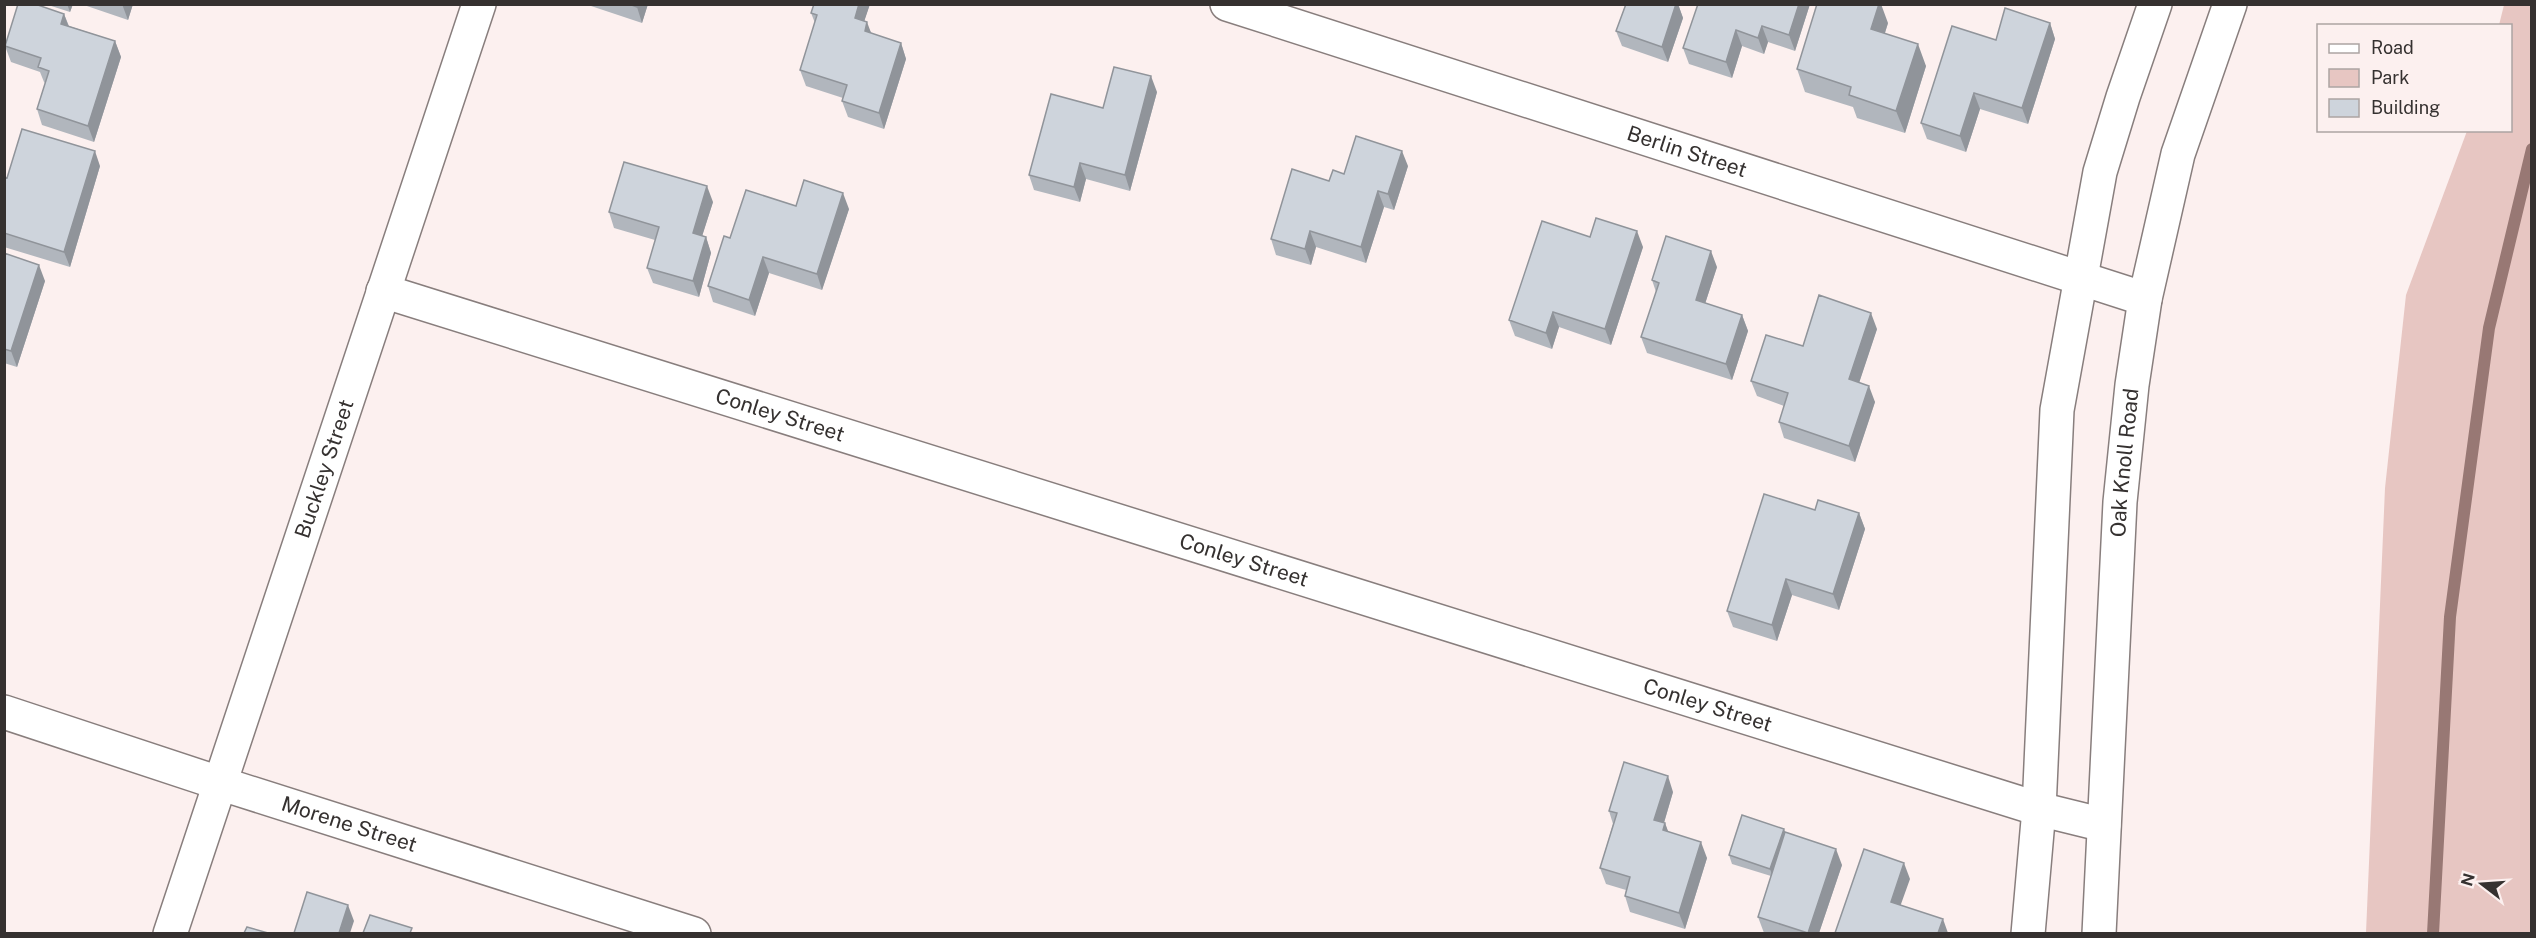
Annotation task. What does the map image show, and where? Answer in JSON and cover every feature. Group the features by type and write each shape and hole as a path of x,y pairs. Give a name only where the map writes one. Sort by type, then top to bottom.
{"street":[{"name":"Buckley Street","path":"170,933 478,4"},
{"name":"Berlin Street","path":"1227,4 2145,299"},
{"path":"2028,933 2039,808 2057,410 2100,172 2122,97 2155,4"},
{"name":"Oak Knoll Road","path":"2099,933 2120,502 2132,385 2145,299 2178,154 2230,4"},
{"name":"Conley Street","path":"383,291 2039,808 2104,825"},
{"name":"Morene Street","path":"4,712 219,783 694,933"}],"green space":[{"path":"2504,5 2532,5 2531,933 2366,933 2385,488 2406,295 2467,132 2512,132 2512,24 2499,24"}],"building":[{"path":"18,4 35,4 64,14 61,24 115,41 88,126 37,109 49,71 38,67 41,58 5,46"},
{"path":"814,4 859,4 855,18 867,22 865,31 901,43 879,113 842,101 847,85 800,70 817,15 811,13"},
{"path":"1626,4 1676,4 1662,47 1616,31"},
{"path":"1698,4 1799,4 1789,35 1762,26 1758,38 1736,30 1726,62 1683,48"},
{"path":"1817,4 1879,4 1871,29 1918,44 1896,111 1849,95 1851,87 1797,69"},
{"path":"2005,8 2050,23 2022,108 1974,93 1960,136 1921,123 1952,26 1996,40"},
{"path":"1114,67 1151,76 1125,175 1080,163 1074,187 1029,175 1051,94 1103,108"},
{"path":"22,129 95,151 64,252 4,233 4,177 7,178"},
{"path":"1356,136 1402,151 1388,194 1378,191 1361,247 1310,231 1305,249 1271,239 1292,169 1329,181 1333,170 1344,174"},
{"path":"624,162 707,186 693,233 706,237 693,281 647,268 659,227 609,212"},
{"path":"804,180 843,193 817,274 763,257 749,300 708,286 724,236 730,238 746,190 796,206"},
{"path":"1596,218 1637,231 1605,329 1553,312 1546,333 1509,320 1542,221 1590,237"},
{"path":"1666,236 1711,251 1696,300 1742,315 1726,364 1641,337 1659,283 1652,280"},
{"path":"4,253 39,265 11,351 4,349"},
{"path":"1819,295 1871,313 1849,379 1869,386 1849,446 1779,422 1788,393 1751,381 1766,335 1803,346"},
{"path":"1764,494 1815,510 1818,500 1859,513 1833,594 1786,579 1772,625 1727,611"},
{"path":"1624,762 1668,776 1654,820 1665,823 1663,830 1701,842 1679,913 1625,896 1630,877 1600,868 1617,813 1609,811"},
{"path":"1742,815 1784,829 1770,869 1729,855"},
{"path":"1785,832 1836,849 1808,933 1758,917"},
{"path":"1864,849 1904,863 1891,902 1943,919 1938,933 1835,933"},
{"path":"307,892 348,905 339,933 294,933"},
{"path":"370,915 412,928 410,933 363,933"},
{"path":"247,927 268,933 244,933"}],"waterway":[{"path":"2433,934 2450,617 2489,328 2532,149"}]}
